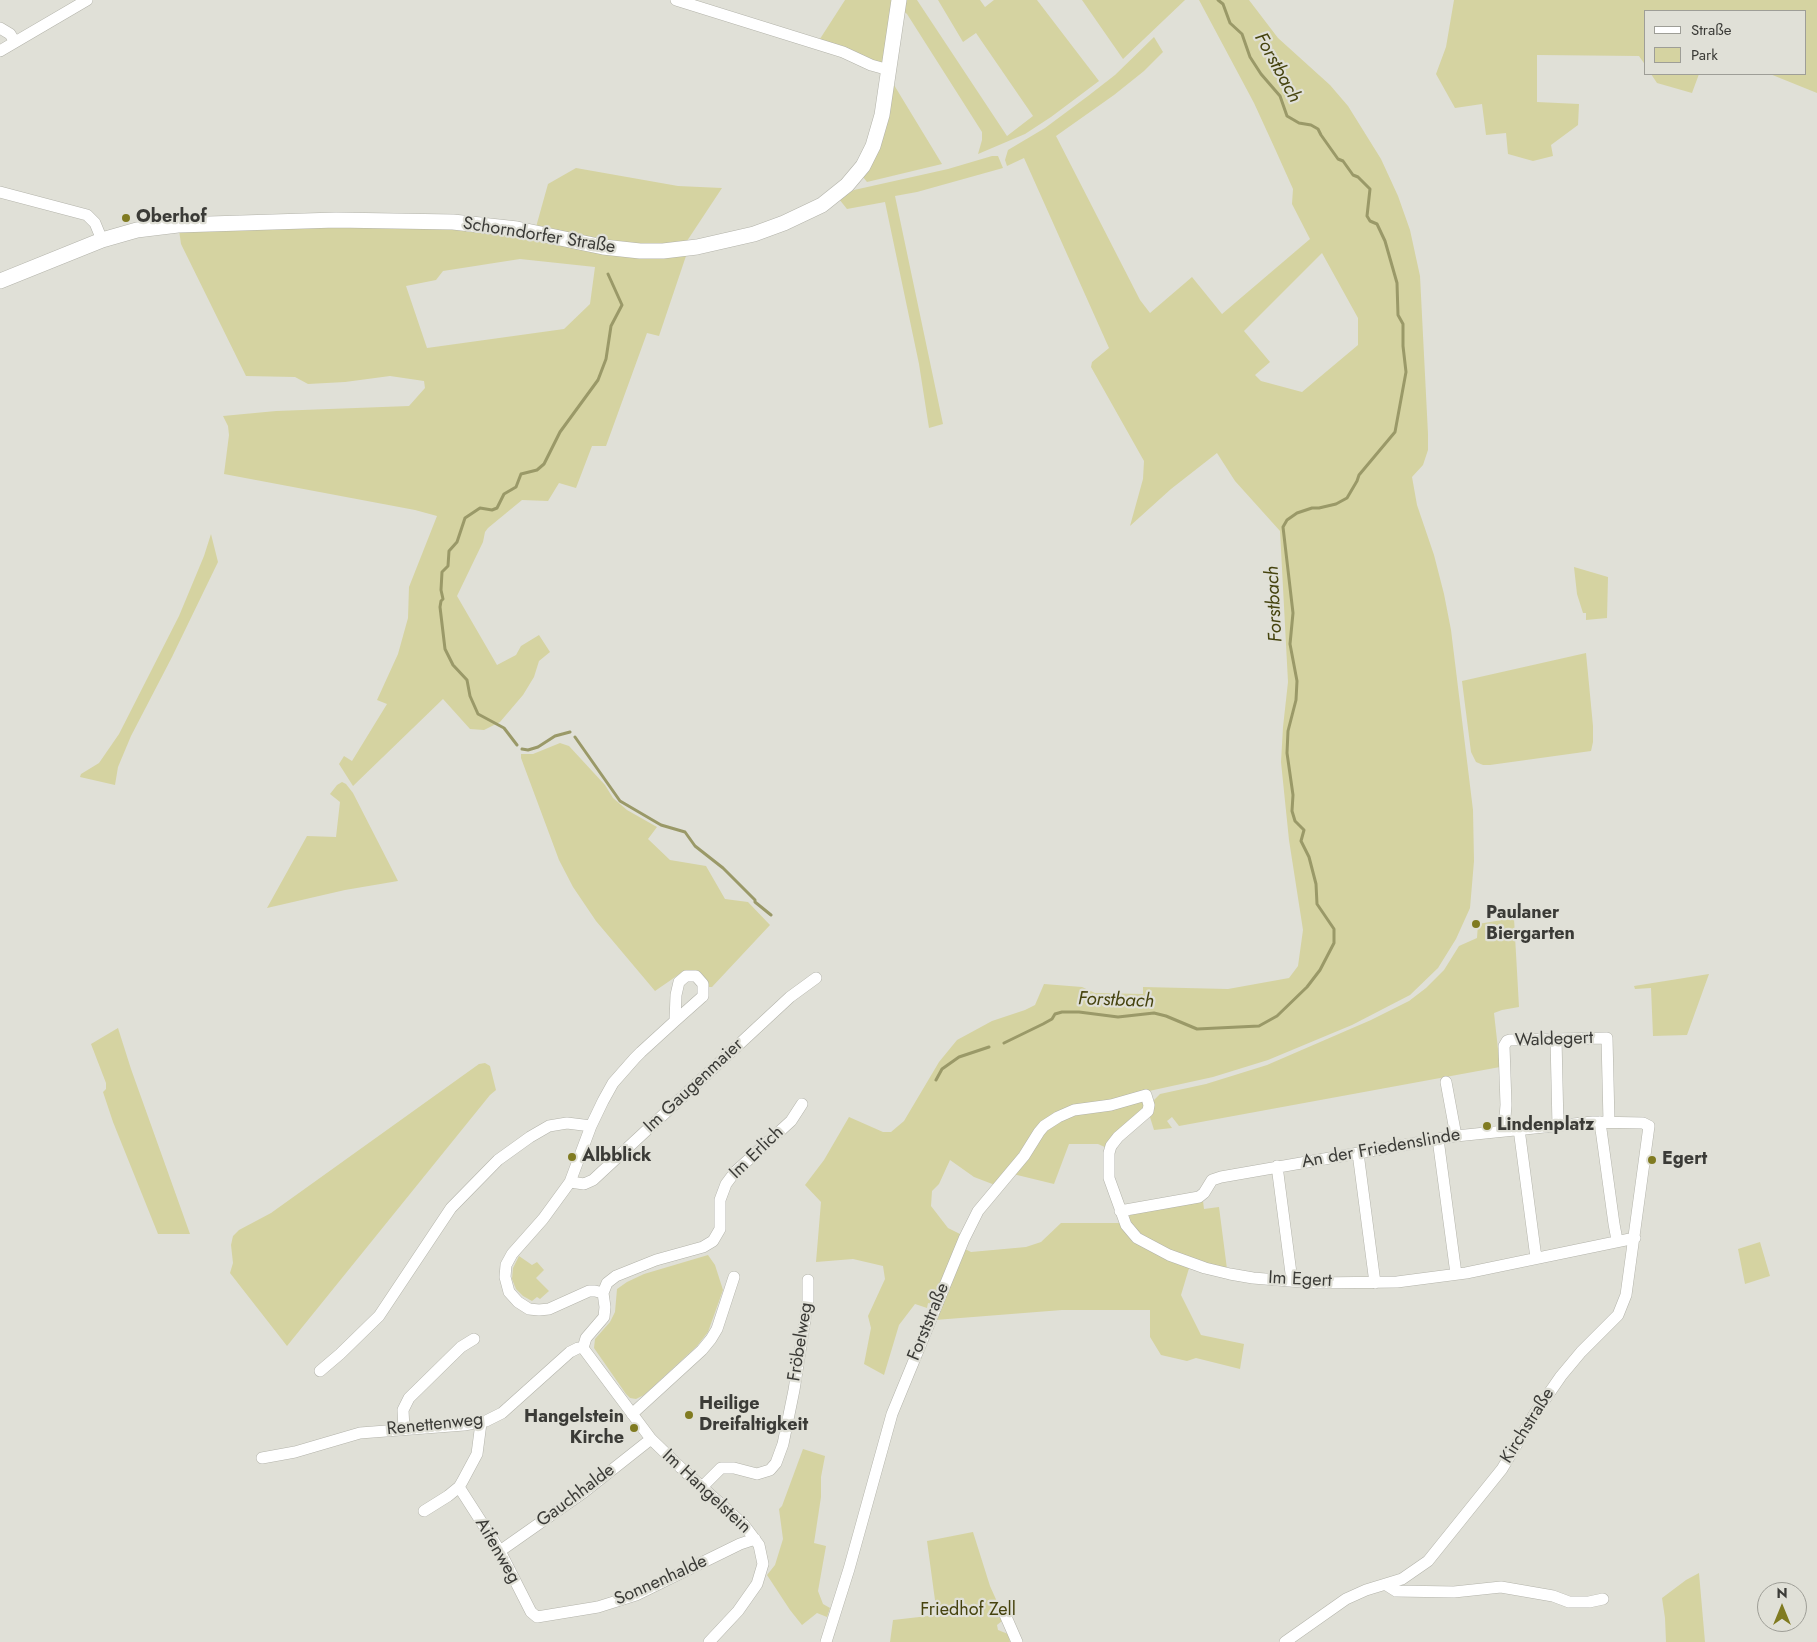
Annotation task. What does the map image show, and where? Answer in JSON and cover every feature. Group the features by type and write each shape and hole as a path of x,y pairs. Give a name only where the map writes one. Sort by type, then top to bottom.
{"main road":[{"name":"Schorndorfer Straße","path":"0,281 102,240 146,229 183,224 298,220 454,222 517,228 603,247 634,251 663,251 712,244 754,234 797,218 822,205 847,185 863,166 873,146 882,115 899,0"}],"street":[{"path":"0,51 87,0"},
{"path":"676,0 843,52 871,65 889,70"},
{"path":"0,28 10,34 15,42"},
{"path":"0,192 87,215 95,223 102,240"},
{"name":"Im Gaugenmaier","path":"570,1182 584,1184 593,1180 790,996 816,978"},
{"path":"583,1348 586,1338 604,1317 605,1307 602,1293 589,1291 557,1307 534,1310 525,1307 512,1296 506,1285 506,1269 510,1257 543,1219 570,1182 591,1126 603,1101 618,1077 635,1058 675,1022"},
{"name":"Waldegert","path":"1504,1130 1506,1105 1505,1044 1510,1040 1607,1038 1605,1122"},
{"path":"1556,1039 1558,1126"},
{"path":"1446,1082 1456,1136"},
{"name":"Im Egert","path":"1146,1095 1149,1105 1148,1111 1124,1131 1109,1150 1108,1174 1120,1211 1126,1225 1134,1236 1173,1257 1205,1268 1253,1278 1315,1283 1409,1281 1456,1274 1617,1240 1635,1238"},
{"name":"Forststraße","path":"826,1642 848,1576 895,1406 948,1277 976,1215 1024,1156 1039,1132 1048,1124 1074,1110 1110,1105 1146,1095"},
{"name":"Im Erlich","path":"602,1293 607,1283 616,1276 656,1260 703,1247 713,1241 718,1234 720,1226 721,1197 726,1184 736,1172 791,1121 802,1104"},
{"path":"1605,1122 1617,1240"},
{"name":"An der Friedenslinde","path":"1120,1211 1199,1197 1214,1178 1456,1136 1519,1128 1605,1122 1643,1123 1648,1125 1650,1129"},
{"path":"320,1371 379,1316 451,1208 491,1167 523,1141 546,1128 567,1124 591,1126"},
{"path":"1519,1128 1536,1258"},
{"name":"Kirchstraße","path":"1286,1642 1346,1599 1410,1574 1431,1557 1506,1462 1534,1415 1564,1371 1618,1315 1626,1295 1635,1238 1643,1163 1650,1129"},
{"path":"1438,1139 1456,1274"},
{"path":"1358,1153 1375,1283"},
{"path":"1278,1166 1292,1281"},
{"path":"632,1414 709,1343 717,1329 734,1277"},
{"name":"Fröbelweg","path":"702,1487 721,1468 731,1467 757,1474 770,1470 776,1463 783,1444 794,1390 808,1306 808,1280"},
{"path":"404,1429 403,1410 409,1398 461,1347 474,1339"},
{"name":"Im Hangelstein","path":"583,1348 651,1439 744,1525 755,1539 760,1550 763,1559 759,1579 744,1603 709,1642"},
{"name":"Renettenweg","path":"262,1458 295,1452 360,1433 481,1423 502,1413 573,1350 583,1348"},
{"path":"424,1511 459,1487 477,1454 481,1423"},
{"name":"Gauchhalde","path":"500,1551 578,1496 651,1439"},
{"name":"Aifenweg","path":"459,1487 500,1551 531,1612 535,1616"},
{"name":"Sonnenhalde","path":"535,1616 541,1617 570,1612 628,1598 669,1580 740,1544 755,1539"},
{"path":"1385,1584 1392,1590 1406,1591 1458,1592 1504,1587 1553,1596 1569,1602 1589,1602 1603,1599"},
{"path":"1004,1610 1017,1642"}],"green space":[{"path":"845,0 895,0 884,62 880,63 818,42"},
{"path":"903,0 917,0 1007,136 1033,116 976,33 963,42 938,0 980,0 985,7 994,0 1037,0 1099,81 1025,134 978,154 982,132 907,14 902,10"},
{"path":"1082,0 1185,0 1123,59"},
{"path":"1199,0 1249,0 1278,38 1330,85 1348,106 1381,159 1398,196 1410,230 1420,276 1428,434 1428,450 1423,465 1412,477 1417,505 1434,555 1444,594 1451,630 1473,810 1474,861 1470,908 1456,939 1438,968 1410,995 1352,1025 1268,1060 1213,1077 1140,1093 1145,1105 1107,1148 1098,1144 1069,1144 1054,1184 1013,1174 995,1185 974,1177 950,1160 939,1184 932,1191 931,1206 948,1228 962,1235 963,1248 971,1252 1026,1247 1041,1242 1061,1223 1122,1223 1190,1265 1181,1295 1201,1335 1244,1344 1240,1369 1196,1358 1187,1361 1161,1355 1150,1337 1150,1310 1062,1310 935,1320 938,1306 928,1303 927,1308 915,1304 899,1325 884,1375 864,1364 871,1328 868,1316 885,1279 883,1266 853,1259 816,1262 821,1202 805,1185 824,1160 849,1117 883,1132 891,1132 904,1121 939,1062 957,1040 992,1021 1035,1005 1044,984 1082,987 1095,993 1143,994 1143,987 1228,989 1289,978 1298,966 1303,930 1289,840 1281,762 1288,682 1280,531 1235,481 1217,453 1171,489 1130,526 1143,479 1144,461 1091,367 1092,362 1109,348 1024,158 1007,166 1005,160 1008,150 1045,128 1088,96 1115,75 1154,37 1163,52 1144,71 1114,95 1056,136 1140,300 1150,313 1192,277 1222,314 1310,239 1292,204 1293,189 1254,103","holes":["1322,253 1358,318 1358,345 1302,392 1261,381 1255,375 1270,362 1244,331"]},
{"path":"1454,0 1817,0 1817,93 1772,75 1807,75 1807,10 1644,10 1644,63 1639,56 1537,55 1537,102 1579,104 1578,125 1551,145 1553,156 1533,161 1508,154 1506,133 1486,135 1482,104 1455,108 1436,74 1446,47"},
{"path":"1652,75 1699,75 1692,93 1657,83"},
{"path":"894,85 942,164 867,182 863,177"},
{"path":"992,156 998,156 1003,168 917,192 895,196 943,424 929,428 919,364 885,202 847,209 839,199 854,190 948,169"},
{"path":"576,168 678,186 722,188 685,244 636,245 536,227 548,184"},
{"path":"403,224 687,253 659,336 647,333 606,446 592,446 576,488 559,483 548,501 522,500 488,528 457,596 497,665 516,655 521,646 539,635 550,652 539,661 534,677 523,695 500,722 484,730 470,729 443,699 353,786 339,764 344,756 352,761 387,704 377,700 398,654 408,618 409,587 437,516 415,510 224,474 229,435 228,426 223,416 276,411 409,406 425,388 424,381 390,376 345,382 308,384 295,377 246,376 181,244 179,230","holes":["520,259 595,267 590,304 564,329 427,348 406,286 436,280 443,271"]},
{"path":"211,534 218,562 131,736 118,767 115,785 80,777 81,774 99,763 119,734 179,616"},
{"path":"1574,567 1608,577 1607,618 1586,620 1586,613 1583,613 1577,594"},
{"path":"1586,653 1593,726 1591,751 1490,765 1476,762 1471,752 1462,681"},
{"path":"560,743 569,746 605,785 613,798 627,810 657,827 648,839 670,860 706,866 725,899 748,902 770,925 712,987 709,987 702,974 689,970 681,973 655,991 596,921 573,887 559,860 521,758 521,754 533,754"},
{"path":"342,782 353,793 398,881 345,890 267,908 307,836 336,837 340,802 330,794"},
{"path":"1514,918 1519,1007 1494,1013 1500,1067 1179,1126 1172,1117 1167,1121 1172,1128 1154,1130 1149,1114 1154,1100 1160,1094 1206,1084 1267,1065 1371,1020 1409,1001 1426,988 1444,970 1459,946 1477,938 1478,924"},
{"path":"1709,974 1687,1035 1653,1036 1651,988 1635,989 1634,986"},
{"path":"118,1028 190,1234 158,1234 113,1122 103,1092 106,1089 106,1083 91,1044"},
{"path":"485,1063 490,1066 496,1090 287,1346 230,1273 233,1263 231,1245 233,1236 239,1230 271,1213 479,1064"},
{"path":"1203,1201 1204,1209 1219,1207 1227,1269 1184,1258 1132,1229 1129,1217 1132,1212"},
{"path":"1760,1242 1770,1276 1745,1284 1738,1249"},
{"path":"708,1255 715,1265 723,1290 708,1332 697,1346 644,1395 636,1399 630,1398 594,1348 595,1339 610,1322 615,1312 617,1289 644,1274"},
{"path":"519,1256 532,1265 537,1262 544,1270 536,1278 549,1291 540,1299 537,1297 532,1301 516,1289 512,1279 513,1268"},
{"path":"803,1449 825,1456 814,1543 826,1546 818,1591 823,1604 830,1608 827,1617 817,1613 802,1625 767,1575 775,1565 783,1539 779,1509 782,1506"},
{"name":"Friedhof Zell","path":"973,1532 990,1586 1003,1615 1002,1621 997,1625 998,1630 1008,1634 1010,1642 890,1642 893,1620 937,1615 927,1541"},
{"path":"1699,1573 1705,1642 1666,1642 1662,1598"}],"waterway":[{"name":"Forstbach","path":"1004,1043 1043,1024 1052,1019 1055,1014 1062,1012 1079,1012 1118,1017 1154,1013 1197,1029 1259,1026 1277,1016 1307,987 1320,970 1334,943 1334,929 1317,904 1316,884 1309,857 1301,841 1304,830 1295,821 1292,811 1293,795 1287,753 1288,731 1296,700 1297,681 1290,644 1293,613 1283,527 1287,520 1297,513 1336,504 1347,498 1359,475 1395,432 1406,372 1403,324 1398,315 1397,283 1385,241 1377,224 1370,221 1367,216 1370,189 1358,177 1353,175 1343,161 1338,159 1318,129 1311,125 1299,123 1287,116 1280,96 1261,74 1250,57 1242,34 1230,23 1223,4 1218,0"},
{"path":"517,745 504,728 478,714 470,696 467,680 453,665 445,649 440,607 443,599 441,590 442,572 448,566 449,551 457,542 465,518 480,508 492,510 497,508 504,494 516,487 521,474 537,470 544,464 560,432 598,380 606,359 611,326 622,305 608,274"},
{"path":"522,749 528,750 538,747 555,736 570,732"},
{"path":"575,737 620,801 661,825 685,832 695,846 723,868 755,902 771,915"},
{"name":"Forstbach","path":"936,1080 942,1069 959,1057 989,1047"}],"place":[{"name":"Oberhof","path":"126,218"},
{"name":"Paulaner Biergarten","path":"1476,924"},
{"name":"Lindenplatz","path":"1487,1126"},
{"name":"Albblick","path":"572,1157"},
{"name":"Egert","path":"1652,1160"},
{"name":"Heilige Dreifaltigkeit","path":"689,1415"},
{"name":"Hangelstein Kirche","path":"634,1428"}]}
